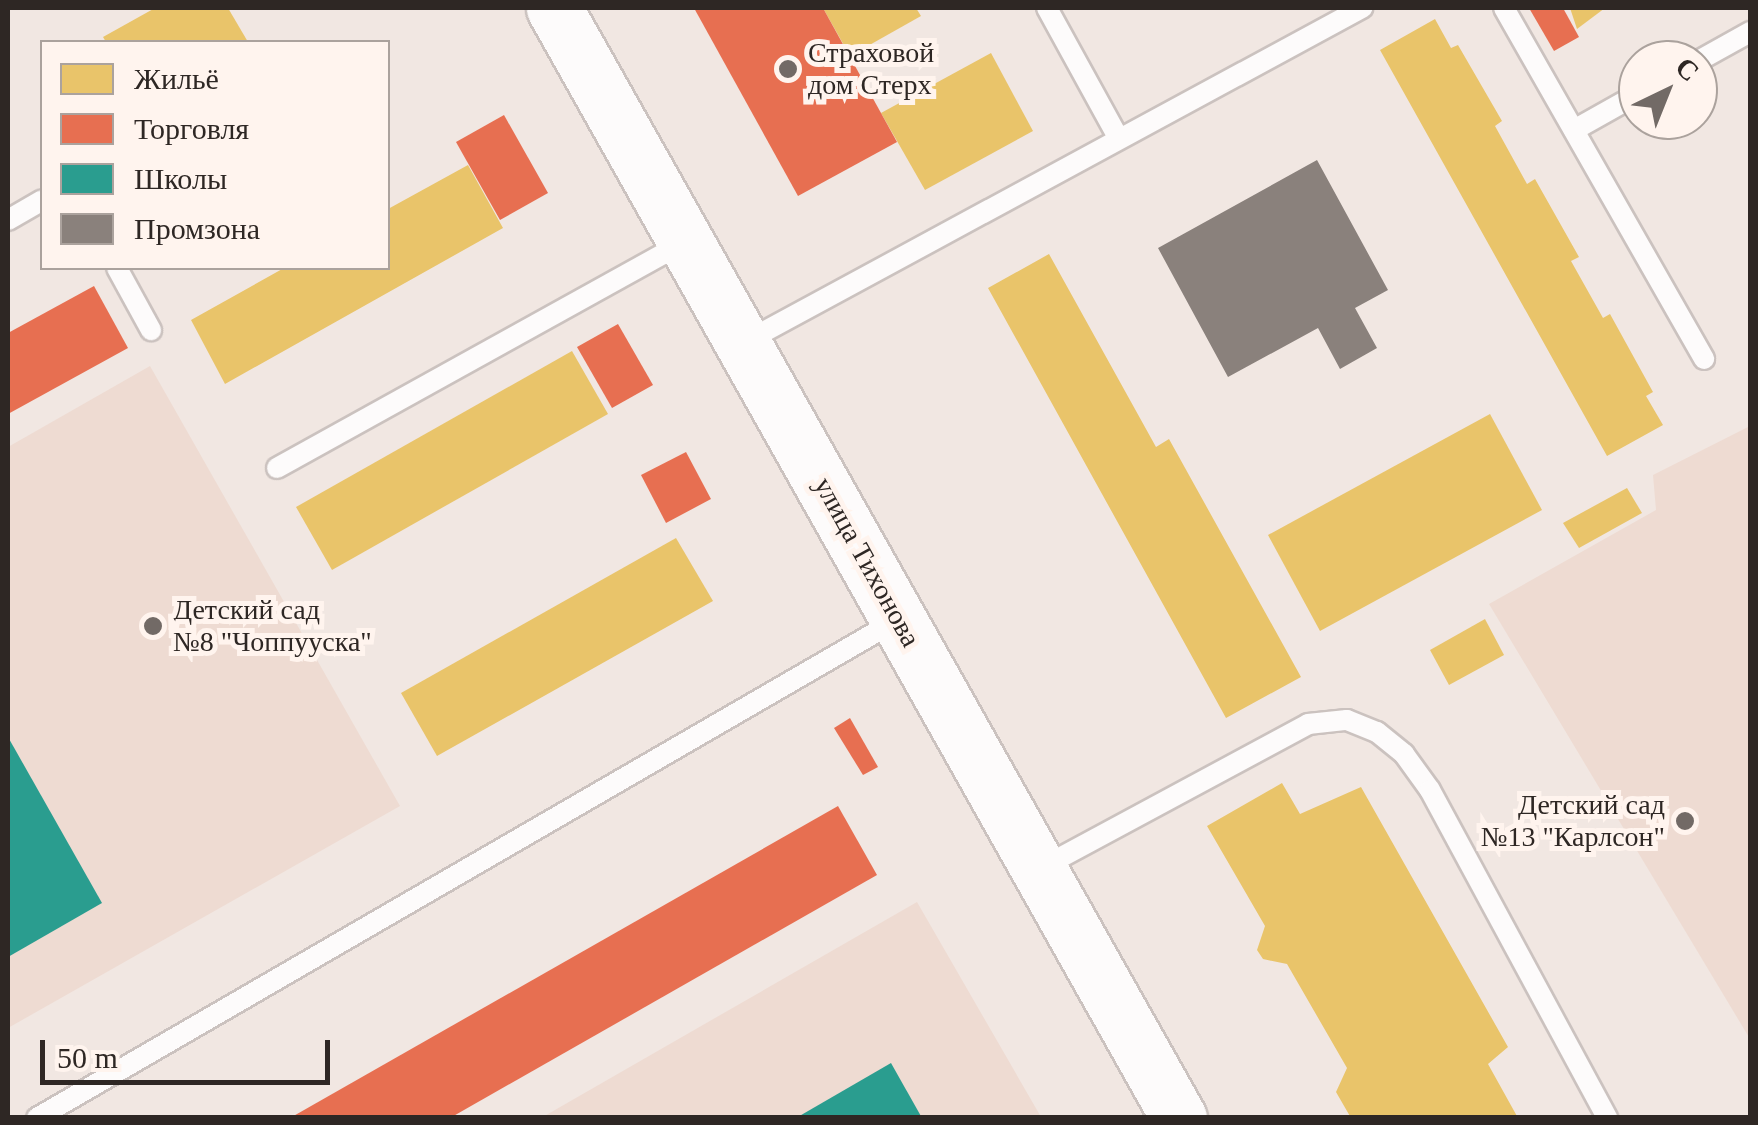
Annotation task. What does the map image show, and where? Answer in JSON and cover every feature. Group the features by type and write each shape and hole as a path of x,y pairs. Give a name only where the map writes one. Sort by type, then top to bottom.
{"main road":[{"name":"улица Тихонова","path":"554,8 1180,1118"}],"lane":[{"path":"1047,8 1119,139"},
{"path":"744,343 1362,8"},
{"path":"1504,8 1704,359"},
{"path":"1718,50 1750,32"},
{"path":"1574,130 1618,105"},
{"path":"8,220 40,201"},
{"path":"277,468 686,240"},
{"path":"118,270 151,330"},
{"path":"37,1118 899,619"},
{"path":"1040,869 1308,724 1346,720 1377,732 1404,754 1430,790 1608,1118"}],"shaded area":[{"name":"Детский сад №8 \"Чоппууска\"","path":"150,366 400,806 8,1028 8,447"},
{"name":"Детский сад №13 \"Карлсон\"","path":"1750,426 1750,1039 1489,604 1656,510 1653,475"},
{"path":"917,902 1041,1117 541,1118"}],"building: Жильё":[{"path":"155,8 228,8 247,40 105,40 103,37"},
{"path":"823,8 916,8 921,16 850,56"},
{"path":"1570,8 1605,8 1577,29"},
{"path":"1435,19 1451,48 1458,45 1502,121 1495,126 1527,184 1535,179 1579,257 1571,261 1603,318 1610,314 1653,392 1646,396 1663,425 1607,456 1380,50"},
{"path":"991,53 1033,131 925,190 881,113"},
{"path":"468,165 503,228 225,384 191,320 280,270 390,270 390,208"},
{"path":"1049,254 1156,447 1169,439 1301,677 1226,718 988,288"},
{"path":"572,351 608,414 332,570 296,507"},
{"path":"1490,414 1542,510 1320,631 1268,535"},
{"path":"1627,488 1642,513 1579,548 1563,523"},
{"path":"676,538 713,601 437,756 401,693"},
{"path":"1485,619 1504,655 1449,685 1430,650"},
{"path":"1282,783 1300,814 1361,787 1508,1047 1488,1064 1518,1118 1351,1118 1336,1092 1347,1068 1287,964 1263,959 1257,950 1265,926 1207,826"}],"building: Торговля":[{"path":"694,8 823,8 897,142 798,196"},
{"path":"1529,8 1563,8 1579,37 1554,51"},
{"path":"504,115 548,193 500,220 456,142"},
{"path":"94,286 128,348 8,414 8,333"},
{"path":"618,324 653,385 612,408 577,347"},
{"path":"686,452 711,499 666,523 641,475"},
{"path":"850,718 878,767 863,775 834,728"},
{"path":"838,806 877,875 450,1118 290,1118"}],"building: Школы":[{"path":"8,737 102,903 8,957"},
{"path":"891,1063 922,1118 796,1118"}],"building: Промзона":[{"path":"1317,160 1388,290 1355,308 1377,348 1340,369 1318,328 1228,377 1158,248"}],"place":[{"name":"Страховой дом Стерх","path":"788,69"},
{"name":"Детский сад №8 \"Чоппууска\"","path":"153,626"},
{"name":"Детский сад №13 \"Карлсон\"","path":"1685,821"}]}
